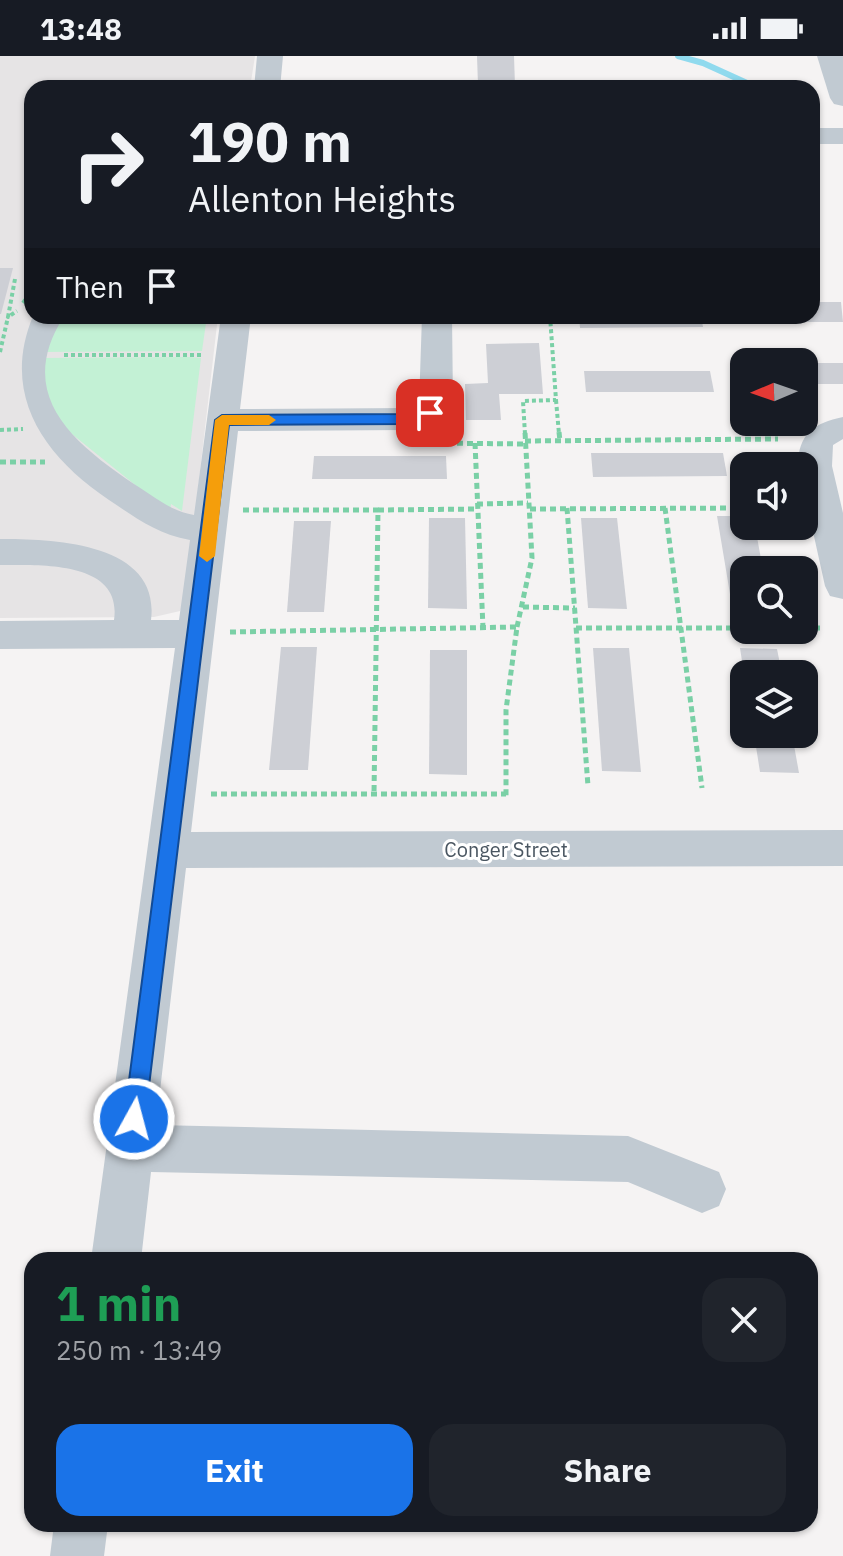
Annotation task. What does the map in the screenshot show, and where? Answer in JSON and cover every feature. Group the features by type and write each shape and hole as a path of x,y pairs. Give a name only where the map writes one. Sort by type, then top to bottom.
{"street":[{"path":"268,80 270,56"},
{"path":"830,56 843,98"},
{"path":"820,107 843,107"},
{"path":"820,136 843,136"},
{"path":"44,324 35,337 15,354 41,419 57,441 102,478 168,522 224,520"},
{"path":"117,1252 169,850 211,633 224,520 222,420 235,324"},
{"path":"222,420 408,419 430,413 437,403 437,324"},
{"path":"831,432 814,447 815,466 843,586"},
{"path":"0,552 44,551 78,558 115,571 127,586 134,605 130,634"},
{"path":"0,635 211,633"},
{"name":"Conger Street","path":"169,850 843,848"},
{"path":"131,1148 628,1159 702,1189"},
{"path":"77,1556 80,1532"}],"path":[{"path":"15,279 8,317 15,354 205,355"},
{"path":"8,317 15,314 24,302"},
{"path":"551,324 560,441"},
{"path":"209,794 506,796 506,710 517,627 532,558 523,401 556,400"},
{"path":"525,441 778,439"},
{"path":"475,443 483,628"},
{"path":"0,462 58,462"},
{"path":"224,520 478,506 730,508"},
{"path":"567,508 588,786"},
{"path":"665,508 702,788"},
{"path":"374,794 378,510"},
{"path":"523,607 575,608"},
{"path":"211,633 517,627"},
{"path":"576,628 730,628"},
{"path":"818,628 824,628"}],"shaded area":[{"path":"0,56 255,56 251,80 24,80 24,324 217,324 185,601 180,611 154,617 0,618"}],"green space":[{"path":"55,324 206,324 202,351 42,352"},
{"path":"40,358 201,358 182,511 171,504 170,513 52,418"}],"building":[{"path":"477,56 514,56 515,80 478,80"},
{"path":"0,268 13,268 1,314 0,314"},
{"path":"820,302 841,302 843,322 820,322"},
{"path":"580,324 702,324 703,327 580,328"},
{"path":"539,343 543,394 499,394 501,420 466,420 465,384 488,383 486,344"},
{"path":"818,363 843,363 843,384 818,384"},
{"path":"584,371 710,371 714,392 586,392"},
{"path":"591,453 723,453 727,476 593,477"},
{"path":"314,456 446,456 447,479 312,479"},
{"path":"717,516 730,516 730,540 758,540 760,556 730,556 730,594"},
{"path":"429,518 465,518 467,609 428,608"},
{"path":"581,518 617,518 627,609 588,608"},
{"path":"294,521 331,521 324,612 287,612"},
{"path":"281,647 317,647 308,770 269,770"},
{"path":"593,648 629,648 641,772 602,771"},
{"path":"740,648 777,649 779,660 742,660"},
{"path":"430,650 467,650 467,775 429,774"},
{"path":"756,748 795,748 799,773 760,772"}],"waterway":[{"path":"678,56 703,63 740,80"}],"slow traffic":[{"path":"207,556 222,420 269,420"}],"route":[{"path":"134,1119 222,420 408,419 430,413"}]}
